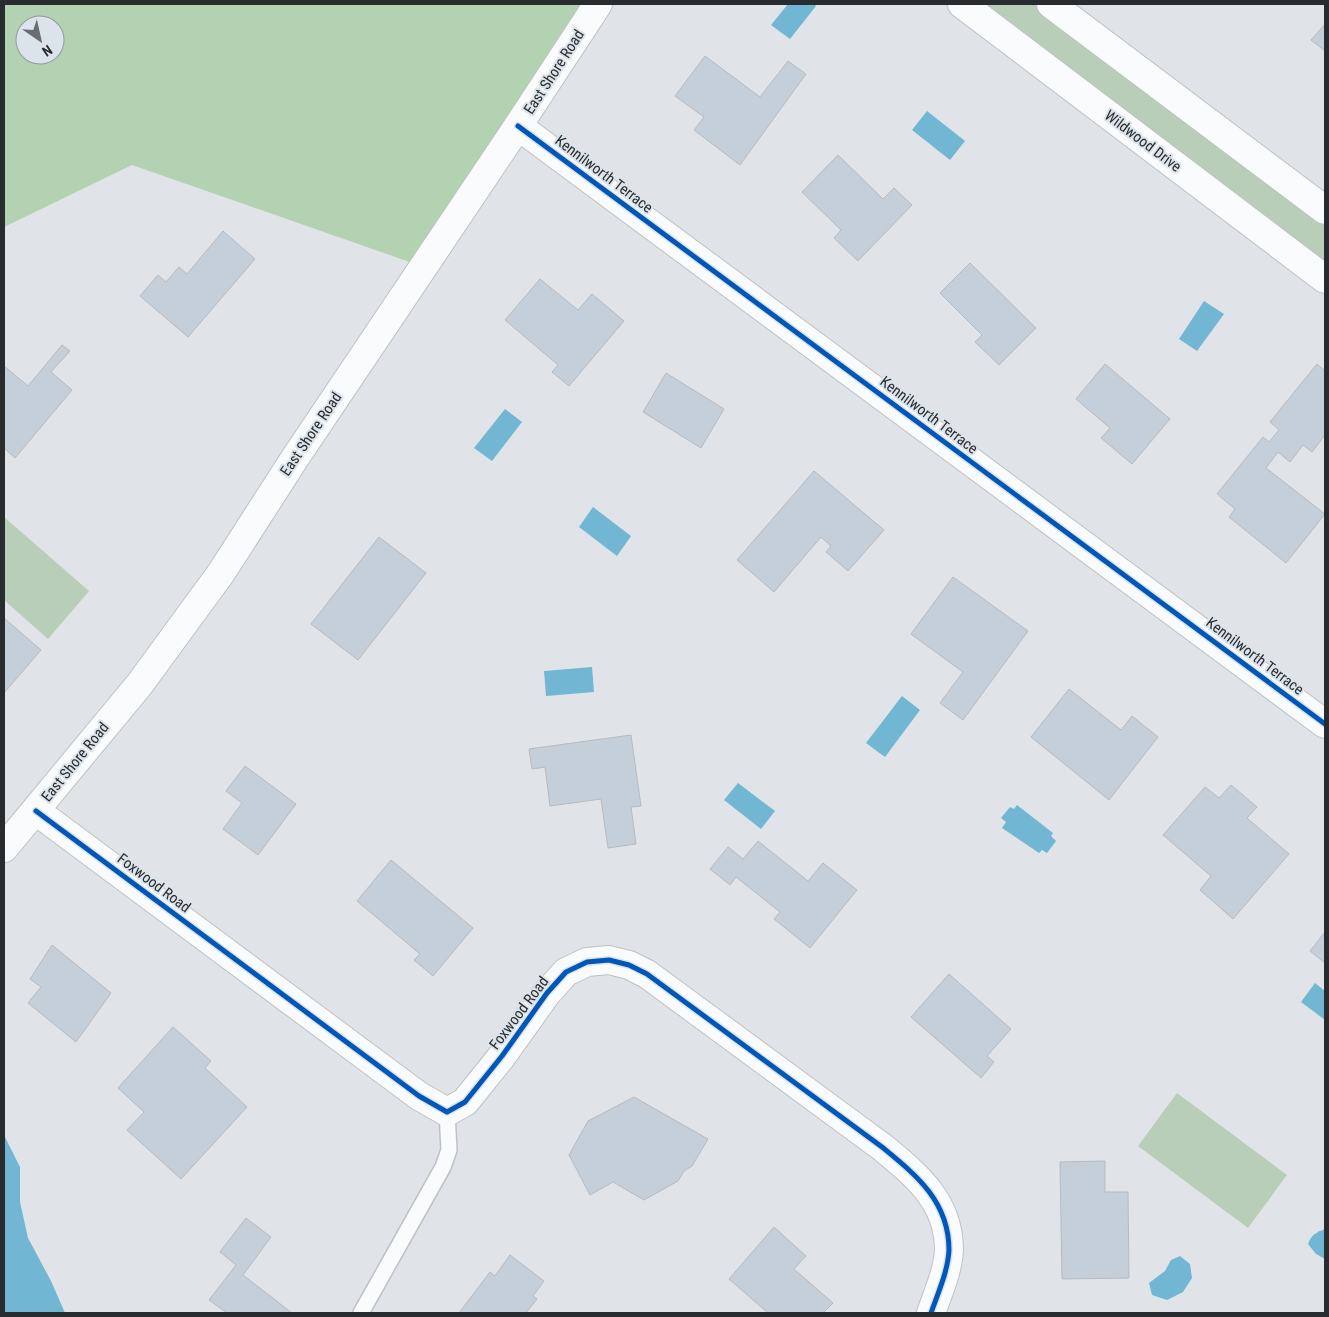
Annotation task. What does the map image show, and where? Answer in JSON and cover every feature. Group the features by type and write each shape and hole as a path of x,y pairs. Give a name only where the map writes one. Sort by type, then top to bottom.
{"street":[{"name":"East Shore Road","path":"5,843 36,811 139,686 221,574 295,458 598,4"},
{"name":"Wildwood Drive","path":"962,4 992,13 1325,279"},
{"path":"1051,4 1325,210"},
{"name":"Kennilworth Terrace","path":"518,126 1325,724"},
{"name":"Foxwood Road","path":"36,811 413,1092 447,1112 465,1102 502,1056 547,994 566,972 587,962 609,960 629,965 647,974 882,1147 926,1186 940,1210 945,1224 949,1251 944,1275 931,1313"}],"lane":[{"path":"361,1313 443,1167 449,1150 447,1112"}],"green space":[{"path":"4,4 598,4 424,267 132,165 4,227"},
{"path":"962,4 1051,4 1325,210 1325,279"},
{"path":"4,517 89,591 48,639 4,600"},
{"path":"1177,1093 1287,1175 1248,1228 1138,1146"}],"water":[{"path":"788,4 814,4 816,6 790,39 771,25"},
{"path":"927,111 965,141 950,160 912,130"},
{"path":"1204,301 1224,314 1197,351 1179,339"},
{"path":"505,409 522,422 492,461 474,448"},
{"path":"593,507 631,536 617,556 579,527"},
{"path":"592,667 594,692 546,696 544,671"},
{"path":"902,696 920,710 885,757 866,743"},
{"path":"738,783 775,811 761,829 724,800"},
{"path":"1017,805 1053,833 1051,836 1056,841 1047,853 1042,850 1039,853 1002,828 1006,822 1001,818 1010,807 1014,809"},
{"path":"1315,983 1325,991 1325,1020 1301,1002"},
{"path":"4,1135 20,1167 20,1202 28,1238 51,1281 65,1313 4,1313"},
{"path":"1325,1229 1325,1259 1316,1254 1308,1244 1315,1234"},
{"path":"1180,1256 1190,1264 1192,1278 1183,1292 1167,1300 1152,1295 1149,1283 1165,1271 1171,1260"}],"building":[{"path":"1325,24 1325,51 1311,40"},
{"path":"705,56 760,97 788,61 806,74 740,165 694,130 704,117 675,96"},
{"path":"838,155 883,199 894,188 912,205 858,261 834,238 841,230 802,192"},
{"path":"223,231 255,259 188,337 140,296 158,275 166,282 179,267 187,274"},
{"path":"970,263 1036,328 999,365 975,342 982,335 940,293"},
{"path":"540,279 578,310 592,294 624,321 569,386 552,372 558,365 505,320"},
{"path":"62,345 70,351 51,372 72,390 15,458 4,448 4,366 28,386"},
{"path":"1105,364 1170,419 1132,464 1101,438 1110,428 1076,399"},
{"path":"1317,364 1325,371 1325,435 1312,452 1303,445 1290,462 1278,452 1266,468 1325,514 1286,563 1229,517 1235,509 1217,494 1263,437 1269,442 1279,430 1270,422"},
{"path":"666,373 724,409 701,448 643,412"},
{"path":"814,471 884,530 848,571 826,552 831,546 821,537 774,592 737,560"},
{"path":"379,537 426,573 358,660 311,624"},
{"path":"953,577 1028,631 963,720 940,703 963,672 911,634"},
{"path":"4,618 41,650 4,693"},
{"path":"1069,689 1121,730 1132,716 1158,737 1109,800 1031,737"},
{"path":"631,735 641,806 631,807 636,844 608,848 601,799 550,806 545,767 532,769 529,749"},
{"path":"245,766 296,804 258,855 223,829 242,803 226,791"},
{"path":"1231,785 1257,807 1247,818 1289,854 1233,919 1200,890 1211,876 1163,835 1205,787 1219,798"},
{"path":"758,841 808,881 823,863 857,890 810,948 774,919 780,912 736,877 730,885 710,869 728,847 743,859"},
{"path":"391,860 473,928 433,976 414,960 420,954 357,901"},
{"path":"1325,932 1325,963 1310,951"},
{"path":"52,945 111,993 76,1042 28,1003 41,987 30,979"},
{"path":"949,974 1011,1029 987,1056 994,1062 981,1078 911,1017"},
{"path":"173,1027 211,1061 205,1068 247,1107 181,1179 127,1130 144,1112 118,1088"},
{"path":"634,1097 708,1139 692,1166 684,1171 678,1181 644,1200 613,1182 590,1195 569,1155 588,1121"},
{"path":"1105,1161 1105,1192 1128,1192 1129,1278 1062,1279 1060,1162"},
{"path":"246,1218 271,1237 243,1275 292,1313 227,1313 209,1300 236,1265 220,1252"},
{"path":"774,1227 806,1256 794,1269 833,1303 823,1313 768,1313 729,1279"},
{"path":"510,1255 544,1281 533,1296 537,1299 526,1313 459,1313 490,1272 495,1276"}],"cycle path":[{"path":"518,126 1325,724"},
{"path":"36,811 419,1096 447,1112 465,1102 502,1056 547,993 566,972 587,962 609,960 629,965 647,974 882,1147 918,1179 937,1203 948,1233 949,1250 945,1274 931,1313"}]}
